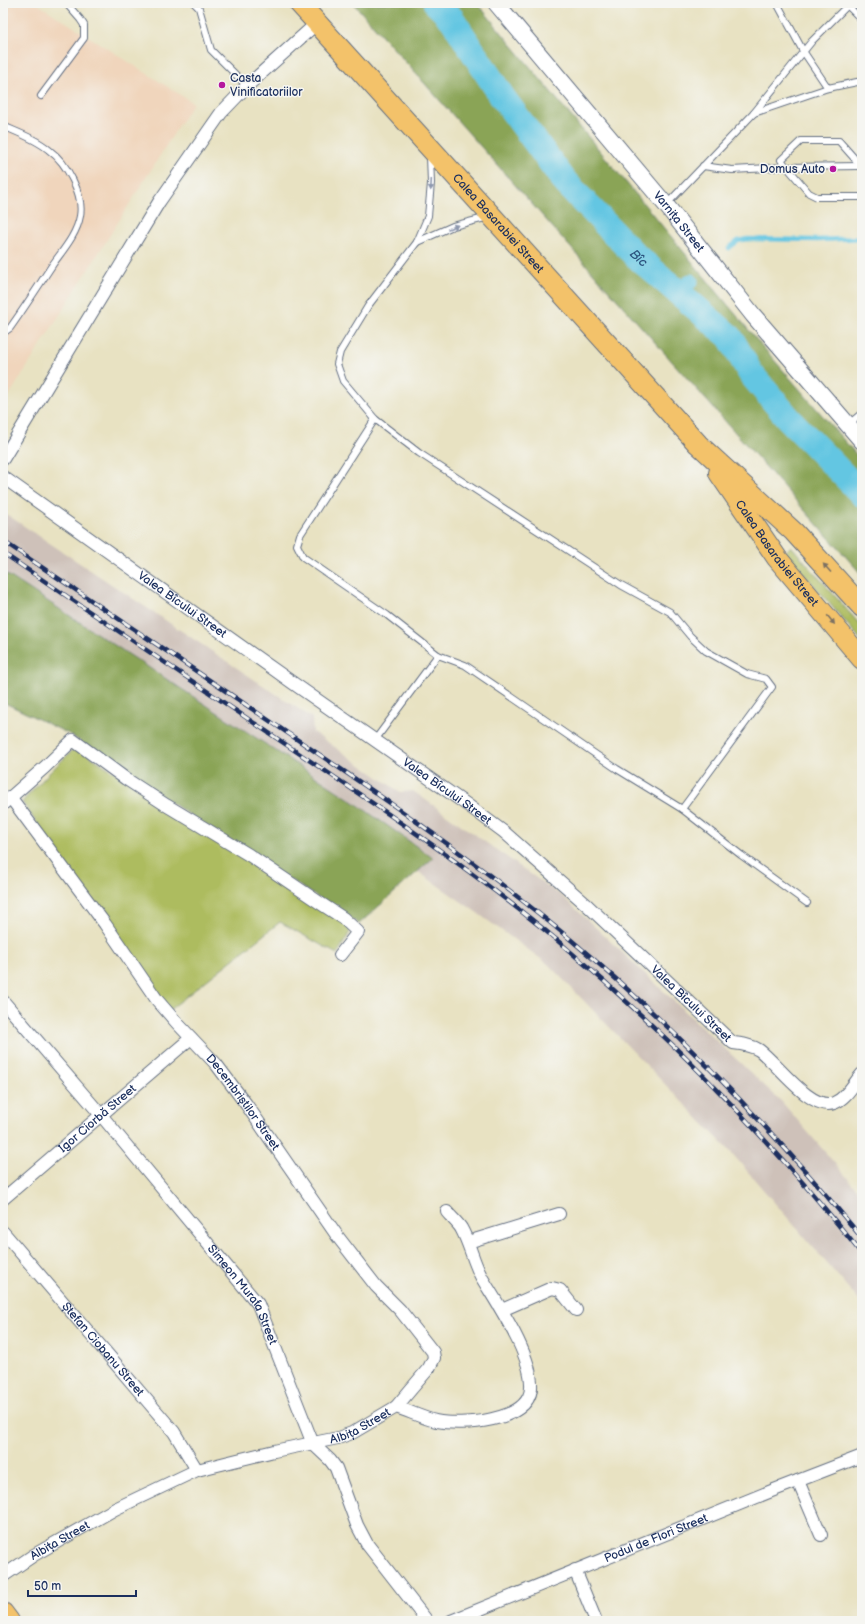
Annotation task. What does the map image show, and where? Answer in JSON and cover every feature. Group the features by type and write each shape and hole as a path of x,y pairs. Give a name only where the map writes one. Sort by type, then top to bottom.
{"main road":[{"name":"Calea Basarabiei Street","path":"299,3 698,444 794,532 862,607"},
{"name":"Calea Basarabiei Street","path":"698,444 777,558 862,659"},
{"path":"3,1613 9,1621"}],"street":[{"name":"Varnița Street","path":"496,3 666,205 753,315 862,441"},
{"path":"3,459 159,202 221,113 247,86 317,22"},
{"name":"Valea Bîcului Street","path":"3,477 504,832 588,906 732,1043 751,1046 760,1051 808,1096 817,1102 826,1105 835,1103 843,1097 862,1074"},
{"path":"7,801 46,768 73,740 160,802 249,856 343,918 358,932 340,955"},
{"name":"Decembriștilor Street","path":"7,801 105,924 157,1000 216,1064 246,1104 316,1207 357,1263 376,1286 400,1310 433,1352 434,1358 429,1368 396,1407"},
{"name":"Simeon Murafa Street","path":"3,1001 101,1115 258,1304 313,1444 330,1460 336,1468 357,1525 367,1544 427,1621"},
{"name":"Igor Ciorbă Street","path":"3,1199 191,1038"},
{"name":"Albița Street","path":"3,1576 34,1555 115,1509 197,1470 313,1444 352,1433 396,1407 435,1421 457,1423 500,1418 510,1414 525,1402 531,1389 530,1374 520,1348 502,1310 476,1267 468,1242 460,1226 447,1212"},
{"path":"468,1242 559,1214"},
{"name":"Ștefan Ciobanu Street","path":"3,1232 174,1432 197,1470"},
{"path":"502,1310 552,1288 560,1290 576,1310"},
{"name":"Podul de Flori Street","path":"451,1621 862,1456"},
{"path":"798,1481 821,1535"},
{"path":"576,1570 596,1621"}],"lane":[{"path":"41,96 84,38 84,25 66,3"},
{"path":"194,3 199,8 211,50 247,86"},
{"path":"199,8 205,3"},
{"path":"777,3 803,51 828,88"},
{"path":"666,205 754,113 812,40 849,4 862,20"},
{"path":"754,113 828,88 862,81"},
{"path":"3,126 38,142 51,151 63,164 73,180 80,196 81,207 80,216 73,235 10,328 3,333"},
{"path":"861,166 839,141 801,141 781,160 808,193 817,197 862,197"},
{"path":"429,146 431,183 428,216 417,242 368,306 340,352 337,364 343,381 375,419 419,453 620,585 670,612 690,636 706,651 747,674 766,679 772,687 682,809"},
{"path":"703,166 732,170 786,167 861,166"},
{"path":"417,242 453,226 492,216"},
{"path":"848,426 862,413"},
{"path":"375,419 300,535 298,545 303,557 387,615 438,655 465,665 617,769 682,809 741,855 807,903"},
{"path":"375,740 438,655"}],"shaded area":[{"path":"3,3 36,3 193,103 3,405"},
{"path":"3,512 312,718 313,732 400,792 413,791 563,897 781,1101 862,1195 862,1304 729,1150 548,964 469,907 125,668 3,590"}],"green space":[{"path":"353,3 477,3 762,346 862,461 862,575"},
{"path":"791,546 862,627 862,641 785,552"},
{"path":"3,572 351,800 433,858 359,924 196,819 69,734 3,702"},
{"path":"76,747 339,918 350,930 337,954 280,922 168,1011 22,802"}],"waterway":[{"name":"Bîc","path":"436,3 452,19 503,98 566,183 636,256 730,337 751,374 789,419 862,494"},
{"path":"729,248 738,241 747,239 818,240 862,238"},
{"path":"678,292 691,281"}],"railway":[{"path":"3,541 395,806 536,911 610,973 723,1082 794,1158 862,1238"},
{"path":"3,553 399,821 495,891 558,941 640,1014 718,1090 792,1170 862,1254"}],"place":[{"name":"Casta Vinificatoriilor","path":"222,85"},
{"name":"Domus Auto","path":"833,169"}]}
